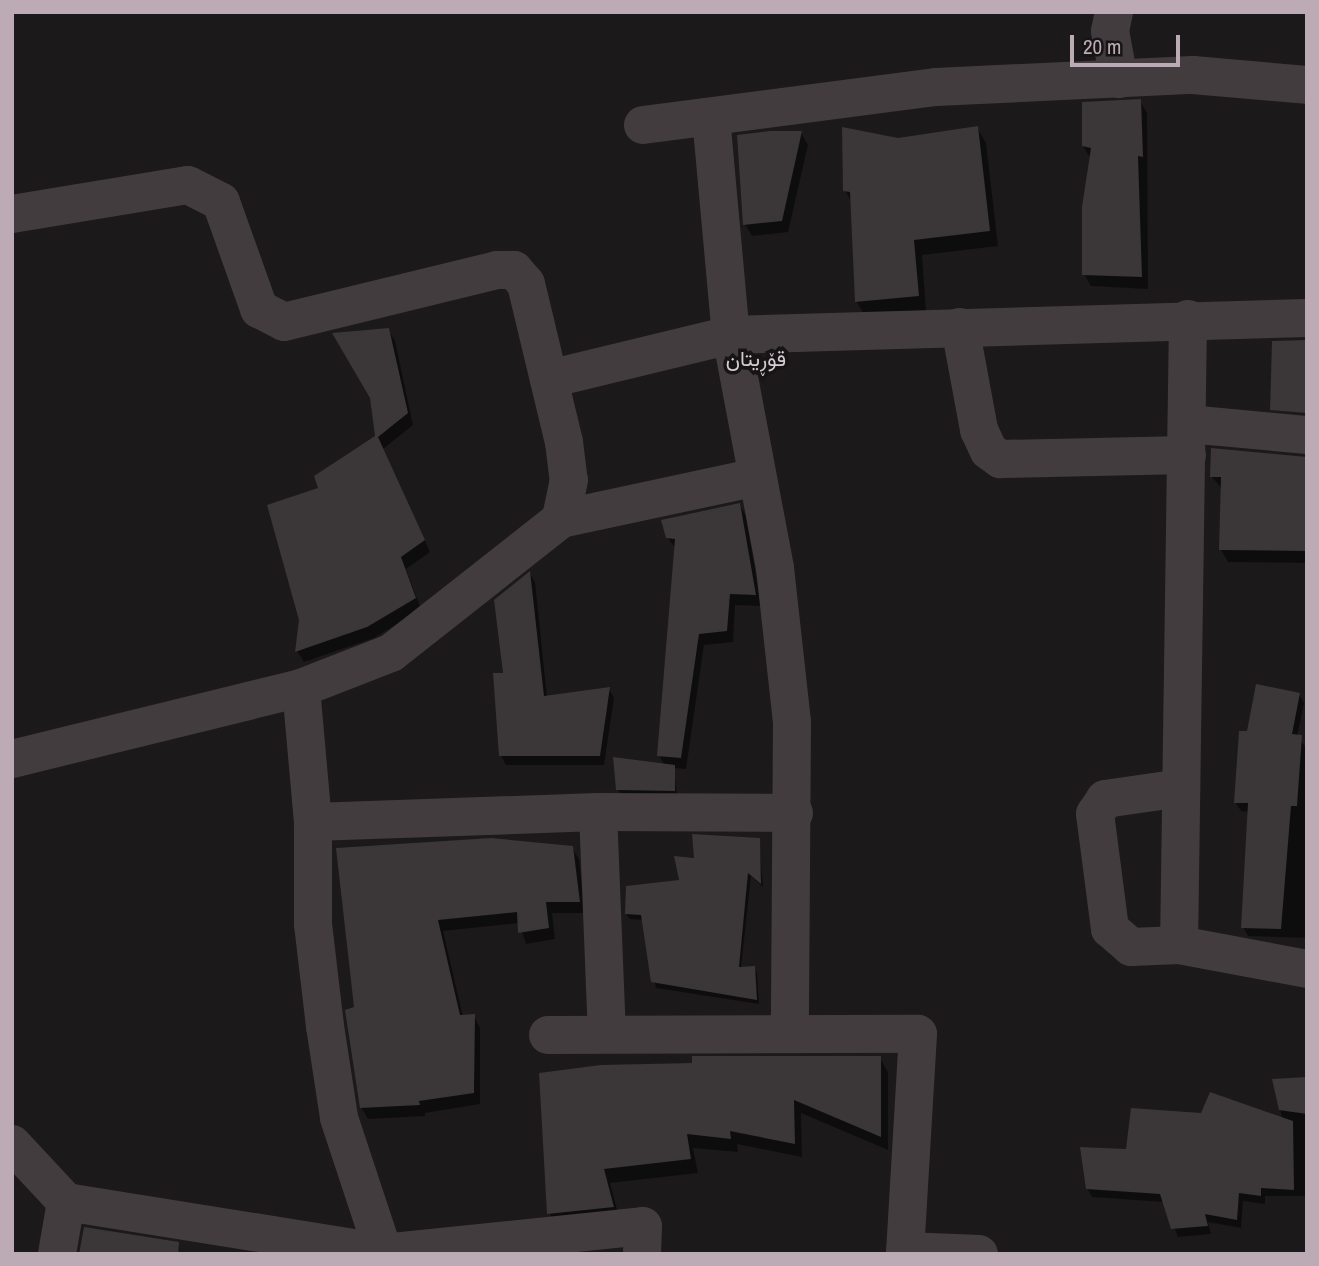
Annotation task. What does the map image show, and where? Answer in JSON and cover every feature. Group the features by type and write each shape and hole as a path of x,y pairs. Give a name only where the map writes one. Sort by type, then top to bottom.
{"street":[{"path":"1114,12 1110,31 1119,79"},
{"path":"643,125 936,88 1193,75 1307,85"},
{"path":"711,117 731,335 777,581 792,722 794,813 790,1034"},
{"path":"12,214 188,185 221,202 259,309 284,322 497,270 514,270 526,284 549,379 569,480 561,519"},
{"path":"549,379 731,335 1188,319 1307,318"},
{"path":"1179,945 1188,319"},
{"path":"960,327 979,430 989,451 1000,459 1188,440 1307,435"},
{"path":"12,759 301,688 391,653 561,519 757,477"},
{"path":"301,688 313,822 313,924 339,1118 384,1253"},
{"path":"1181,788 1105,799 1095,814 1110,929 1131,947 1179,945 1307,969"},
{"path":"313,822 598,812 794,813"},
{"path":"598,812 607,1034"},
{"path":"548,1034 918,1034 905,1253 979,1254"},
{"path":"12,1144 66,1202 384,1253 643,1226 642,1254"},
{"path":"57,1254 66,1202"}],"building":[{"path":"1141,99 1143,157 1138,156 1142,277 1082,275 1082,207 1091,148 1082,146 1082,102"},
{"path":"978,126 990,231 914,240 919,296 855,302 850,192 843,191 842,127 898,138"},
{"path":"802,131 782,221 743,225 737,135"},
{"path":"389,328 408,413 378,437 425,540 401,557 416,598 367,627 295,652 299,620 267,505 318,488 314,476 375,436 370,398 332,333"},
{"path":"1307,340 1307,413 1270,410 1272,341"},
{"path":"1211,448 1307,457 1307,551 1219,550 1221,477 1210,477"},
{"path":"740,503 756,595 730,594 727,631 699,634 681,758 657,756 675,539 666,538 661,520"},
{"path":"530,571 544,696 610,687 600,756 499,756 493,673 503,673 494,600"},
{"path":"1256,684 1300,693 1292,734 1302,735 1297,806 1291,806 1281,929 1241,928 1248,803 1234,803 1239,731 1247,731"},
{"path":"613,757 675,765 675,791 616,790"},
{"path":"692,834 760,838 761,884 748,873 739,967 755,966 757,1000 651,982 641,915 625,914 626,886 679,880 674,856 694,858"},
{"path":"491,838 573,846 580,902 546,902 549,928 518,933 517,912 438,920 460,1015 475,1014 474,1093 419,1101 420,1105 360,1108 345,1010 354,1007 336,848"},
{"path":"692,1056 881,1056 881,1137 794,1100 795,1144 730,1131 731,1139 687,1134 691,1159 604,1169 614,1207 547,1214 539,1073 601,1065 692,1063"},
{"path":"1307,1077 1307,1114 1279,1110 1272,1079"},
{"path":"1210,1092 1293,1121 1294,1190 1261,1188 1261,1196 1239,1193 1237,1220 1205,1214 1208,1226 1171,1229 1160,1194 1086,1189 1080,1147 1126,1149 1131,1108 1201,1113"},
{"path":"84,1227 179,1242 178,1254 79,1254"}],"district":[{"name":"قۆڕیتان","path":"756,359"}]}
